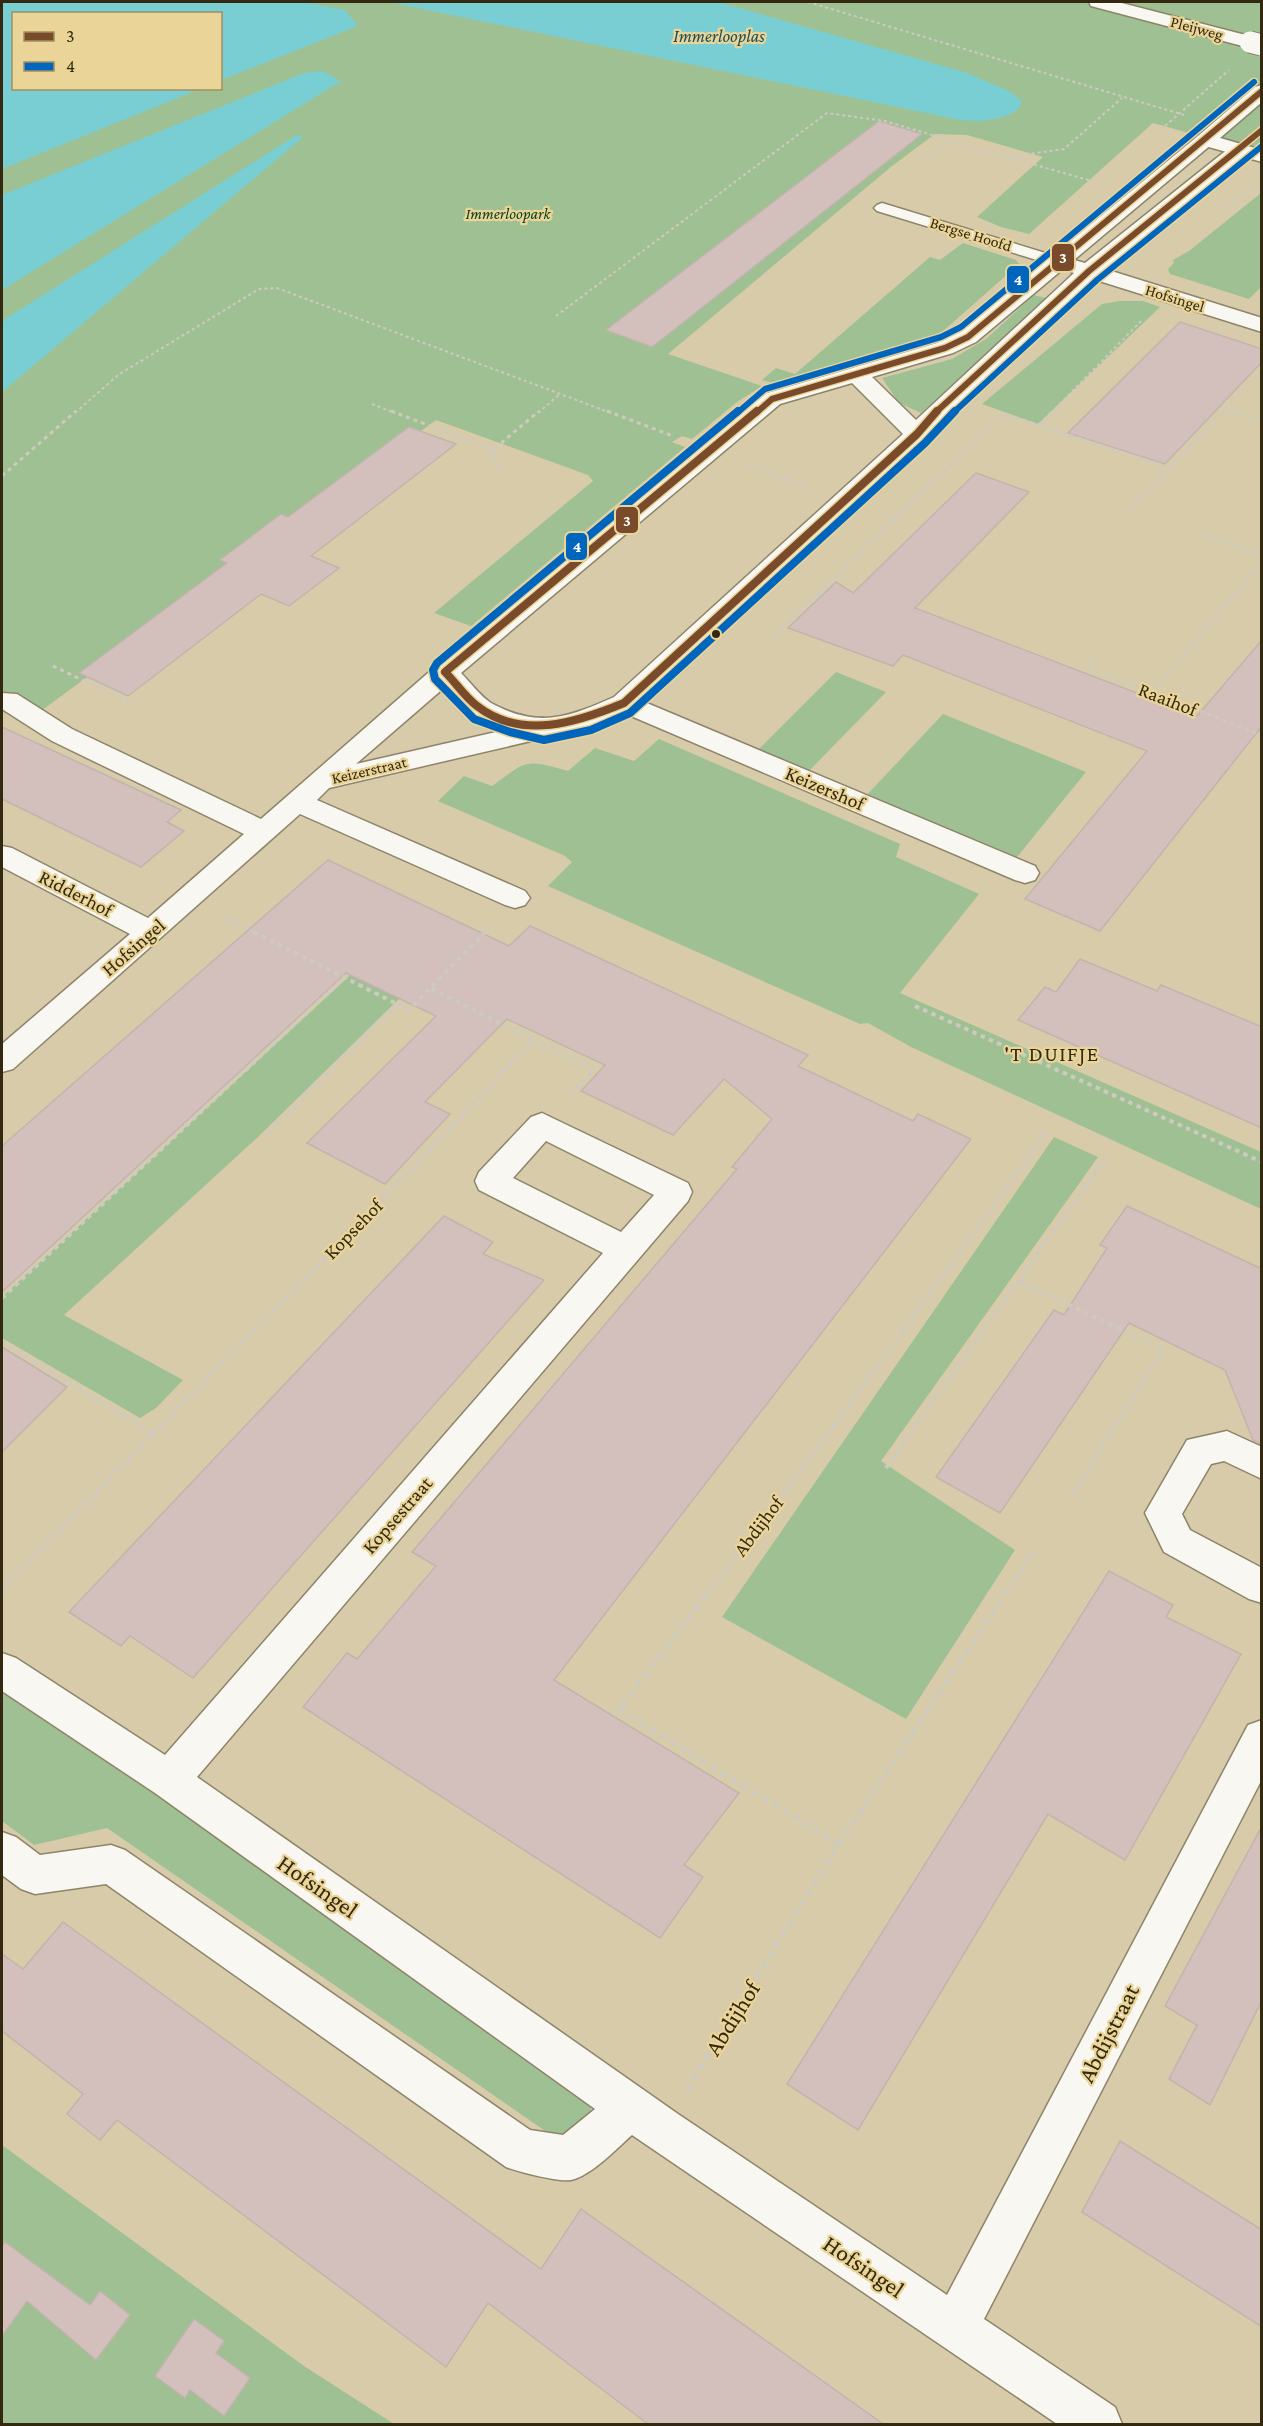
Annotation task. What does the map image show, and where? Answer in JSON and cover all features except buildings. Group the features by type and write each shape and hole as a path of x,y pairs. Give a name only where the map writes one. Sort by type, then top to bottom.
{"main road":[{"name":"Pleijweg","path":"1098,2 1256,44"},
{"name":"Keizerstraat","path":"321,782 445,672 772,399 945,348 968,337 1262,91"},
{"name":"Keizerstraat","path":"321,782 587,719 624,703 917,434 934,414 1089,271 1262,130"},
{"path":"1205,140 1262,156"},
{"name":"Hofsingel","path":"1059,262 1262,325"},
{"path":"856,374 917,434"},
{"path":"445,672 480,708 513,721 546,728"},
{"path":"7,700 62,735 264,832"},
{"name":"Keizershof","path":"624,703 1025,873"},
{"name":"Hofsingel","path":"2,1062 321,782"},
{"path":"297,802 515,898"},
{"name":"Ridderhof","path":"2,855 151,932"},
{"path":"542,1125 491,1181 626,1250"},
{"name":"Kopsestraat","path":"169,1780 676,1192 542,1125"},
{"path":"1262,1464 1227,1446 1200,1451 1163,1513 1177,1542 1262,1587"},
{"name":"Hofsingel","path":"2,1670 169,1780 647,2119 1098,2424"},
{"name":"Abdijstraat","path":"955,2327 1262,1738"},
{"path":"2,1851 35,1875 111,1864 522,2151 570,2158 647,2119"}],"lane":[{"name":"Bergse Hoofd","path":"882,208 1059,262"}],"path":[{"path":"808,2 1178,114 1236,64"},
{"path":"1008,157 1064,149 1122,97"},
{"path":"556,316 828,113 885,121 1108,186"},
{"path":"935,165 926,157 949,140"},
{"path":"2,476 118,375 259,289 277,288 896,518"},
{"path":"1039,425 1167,295"},
{"path":"1129,510 1262,371"},
{"path":"493,450 561,394"},
{"path":"372,404 493,450"},
{"path":"1225,409 1262,421"},
{"path":"776,634 1003,414 1169,468"},
{"path":"493,450 498,471"},
{"path":"1199,533 1262,555"},
{"path":"1152,693 1262,562"},
{"name":"Raaihof","path":"1095,657 1086,667 1262,735"},
{"path":"53,666 135,705"},
{"path":"189,899 409,1010 494,924"},
{"path":"2,1298 344,978"},
{"path":"430,988 594,1069 542,1125"},
{"path":"268,1133 397,1004"},
{"path":"915,1006 1262,1162"},
{"name":"Kopsehof","path":"2,1590 421,1160 533,1040"},
{"name":"Abdijhof","path":"839,1844 619,1710 827,1435 1047,1132"},
{"path":"886,1468 1106,1158"},
{"path":"1019,1281 1163,1350 1071,1497"},
{"path":"2,1342 153,1434"},
{"name":"Abdijhof","path":"647,2119 839,1844 1034,1551"}],"green space":[{"name":"Immerloopark","path":"2,2 1261,2 1261,153 1153,123 1029,234 1001,227 977,217 1043,157 967,135 935,134 892,166 668,354 762,386 737,402 692,439 682,436 672,442 685,447 471,626 434,613 593,481 588,475 436,420 41,711 18,706 2,709"},
{"path":"1261,193 1261,287 1249,299 1170,274 1168,269 1174,263 1173,260 1189,251"},
{"path":"963,243 1016,260 1019,264 933,340 816,371 777,384 762,380 776,368 795,374 930,257 940,260"},
{"path":"1034,295 1049,299 921,413 899,403 882,378 952,359 986,339"},
{"path":"1143,301 1160,307 1038,424 982,404 1102,304"},
{"path":"836,672 886,692 806,774 755,753"},
{"path":"943,714 1086,772 1013,862 864,798"},
{"path":"659,739 900,844 896,857 979,894 900,993 1261,1152 1261,1209 911,1047 868,1023 860,1024 548,886 572,862 565,856 438,801 464,776 492,786 527,764 568,771 595,748 634,761"},
{"path":"358,968 404,994 258,1137 64,1315 183,1380 156,1408 140,1418 2,1338 2,1297"},
{"path":"1054,1137 1098,1157 881,1461 1015,1550 906,1719 722,1617"},
{"path":"2,1692 598,2088 586,2122 554,2137 107,1828 34,1845 2,1821"},
{"path":"2,2145 304,2366 394,2424 2,2424"}],"water":[{"path":"2,2 303,2 345,10 358,26 222,80 222,12 12,12 12,90 198,90 2,169"},
{"name":"Immerlooplas","path":"389,2 718,2 964,72 1007,90 1022,101 1018,110 997,119 960,120"},
{"path":"322,71 341,81 2,290 2,195 304,73"},
{"path":"297,135 303,137 2,392 2,321"}],"transit line":[{"name":"4","path":"1254,82 961,327 941,337 765,389 437,663 433,670 435,679 474,719 510,732 544,740 591,730 630,713 925,443 943,422 1097,280 1262,146"},
{"name":"3","path":"1262,91 968,337 945,348 772,399 445,672 476,706 500,718 519,724 553,726 588,717 624,703 917,434 934,414 1089,271 1262,130"}],"district":[{"name":"'T DUIFJE","path":"1052,1054"}]}
